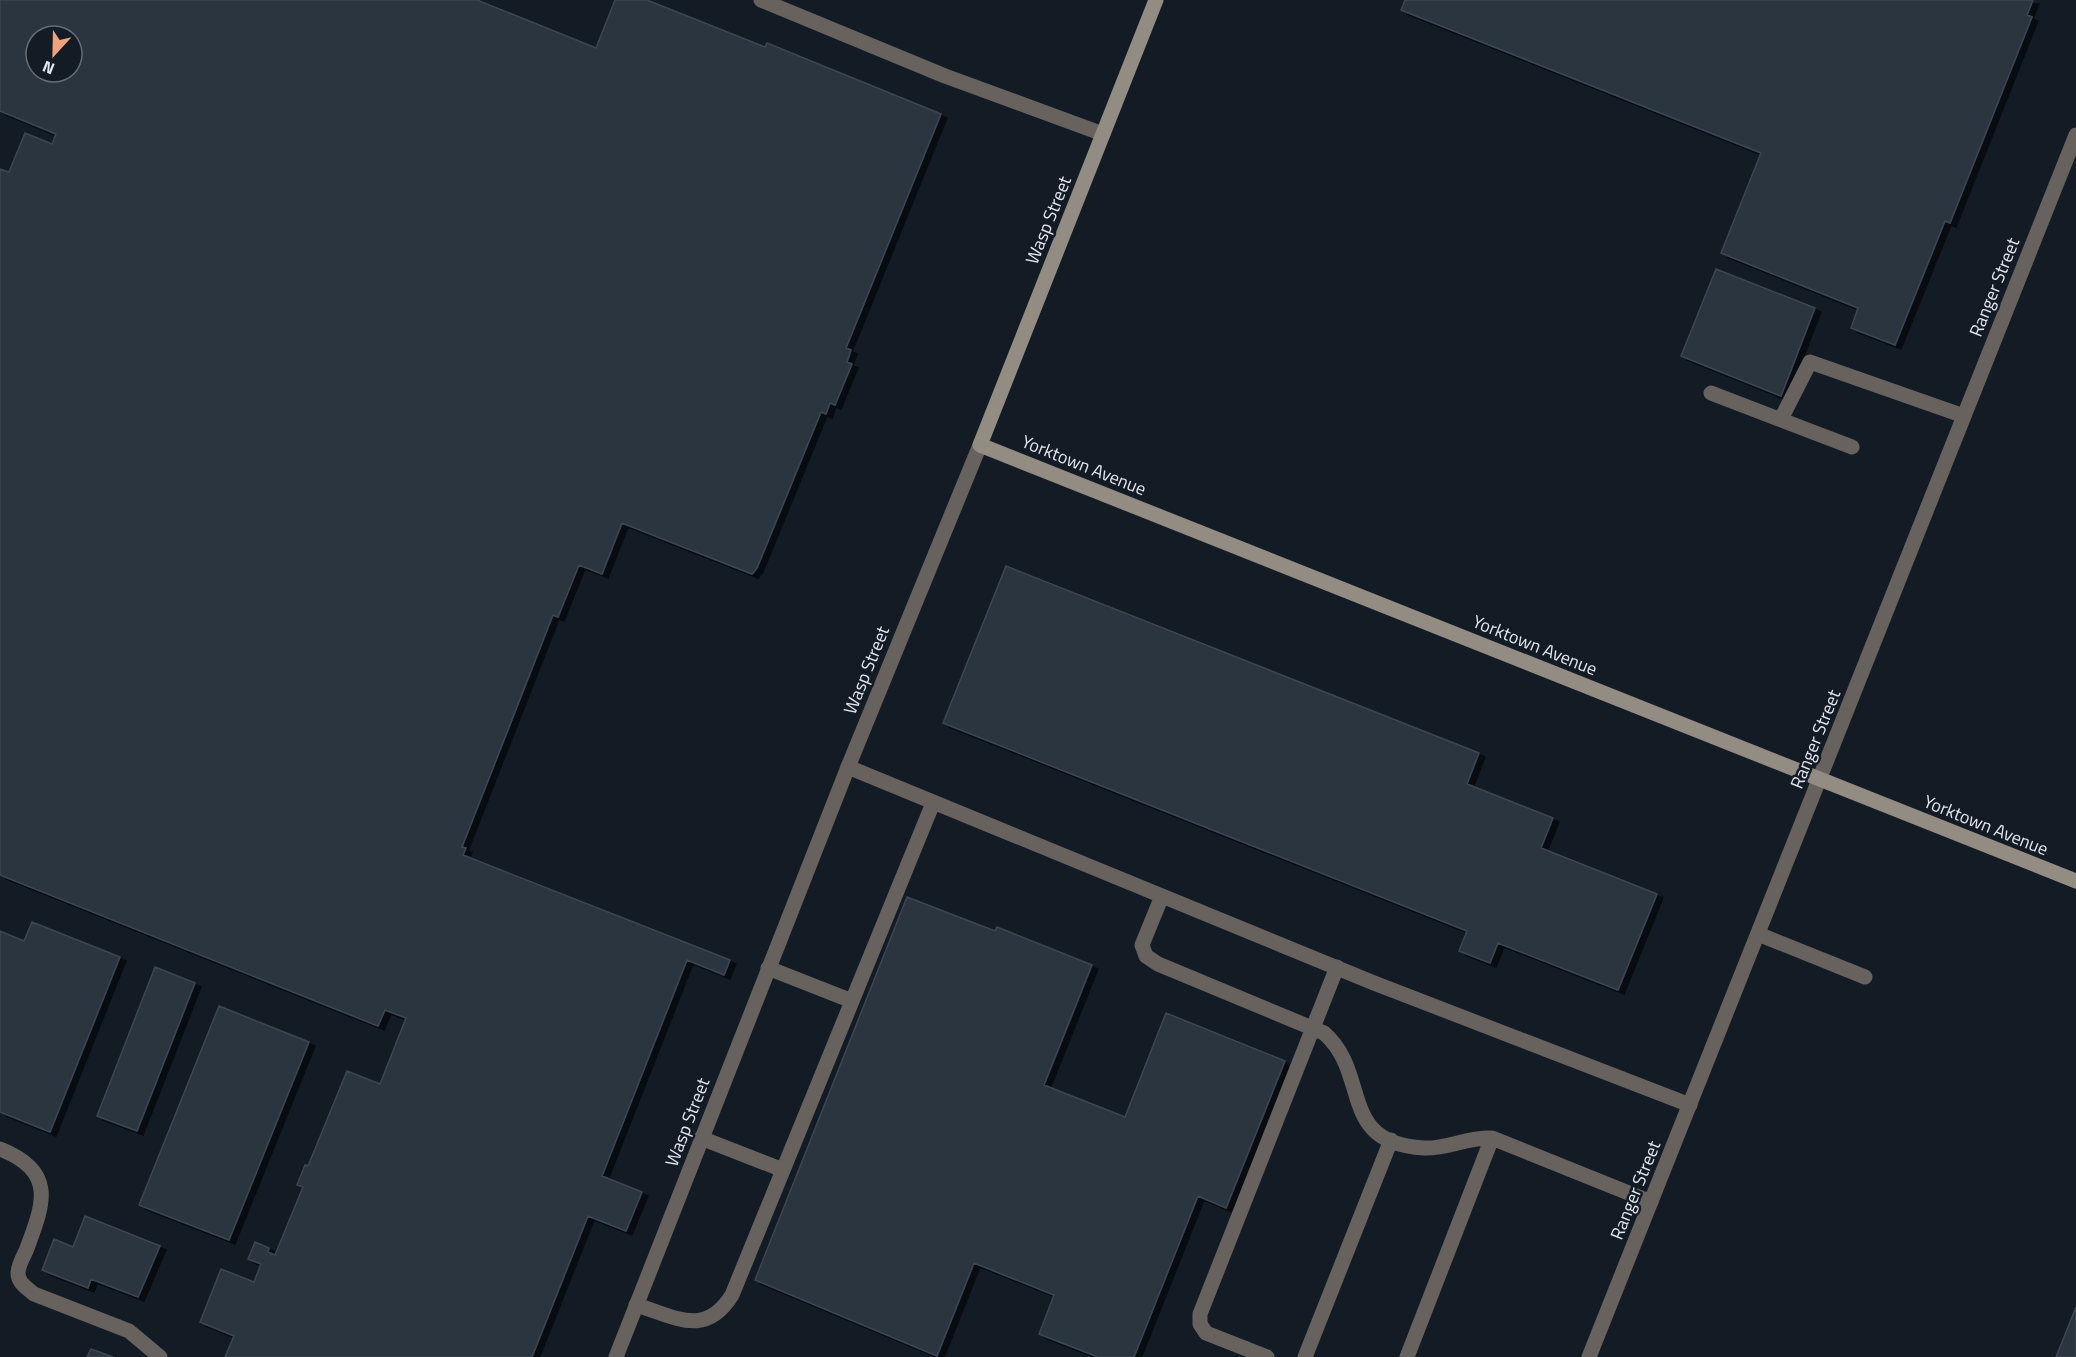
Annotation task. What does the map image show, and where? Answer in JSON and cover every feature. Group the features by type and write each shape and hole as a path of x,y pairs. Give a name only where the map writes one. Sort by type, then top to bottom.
{"main road":[{"name":"Wasp Street","path":"980,445 1156,0"},
{"name":"Yorktown Avenue","path":"980,445 2076,881"}],"street":[{"path":"761,0 945,76 1103,134"},
{"name":"Ranger Street","path":"1589,1357 2076,135"},
{"path":"1781,419 1810,362 1964,416"},
{"path":"1711,393 1852,447"},
{"name":"Wasp Street","path":"616,1357 848,767 980,445"},
{"path":"848,767 1337,967 1690,1105"},
{"path":"636,1305 693,1322 710,1318 722,1311 732,1295 933,802"},
{"path":"1162,896 1142,945 1146,956 1158,964 1313,1027 1337,1044 1345,1058 1367,1125 1378,1135 1405,1146 1426,1148 1474,1137 1492,1138 1651,1202"},
{"path":"1758,934 1865,977"},
{"path":"1267,1357 1206,1333 1200,1324 1200,1314 1337,967"},
{"path":"768,968 852,1001"},
{"path":"702,1138 783,1170"},
{"path":"1407,1357 1492,1138"},
{"path":"1305,1357 1391,1140"},
{"path":"0,1149 20,1157 36,1176 42,1192 42,1206 18,1272 21,1283 34,1294 129,1331 160,1357"}],"building":[{"path":"0,0 477,0 596,48 615,0 647,0 765,47 767,43 941,114 846,348 851,350 847,362 852,364 835,405 830,403 826,414 821,412 757,568 752,574 622,523 602,574 579,565 558,617 553,615 462,847 466,848 463,855 730,960 724,975 687,960 602,1176 642,1192 626,1231 588,1216 532,1357 225,1357 234,1336 200,1322 221,1269 254,1282 261,1264 248,1259 255,1242 269,1248 268,1252 275,1255 303,1187 297,1185 305,1165 308,1166 347,1071 380,1084 406,1018 385,1010 378,1026 0,875 0,169 9,172 25,133 52,144 56,134 0,111"},
{"path":"1405,0 2033,0 2027,15 2032,17 1950,223 1945,221 1895,345 1851,328 1858,308 1721,253 1761,153 1401,10"},
{"path":"1716,269 1815,308 1781,396 1681,356"},
{"path":"1006,566 1479,753 1467,784 1553,818 1541,848 1657,894 1618,990 1498,943 1490,963 1459,951 1467,931 943,723"},
{"path":"907,897 995,931 997,927 1092,965 1044,1085 1125,1117 1166,1013 1285,1061 1226,1208 1198,1196 1134,1357 1098,1357 1039,1334 1054,1295 974,1263 937,1356 755,1280"},
{"path":"32,922 120,957 50,1132 0,1112 0,931 24,941"},
{"path":"155,967 195,983 137,1131 97,1116"},
{"path":"219,1006 309,1042 229,1240 139,1205"},
{"path":"85,1216 160,1246 138,1297 91,1279 88,1288 42,1270 54,1239 73,1247"},
{"path":"2076,1307 2076,1357 2056,1357"},
{"path":"91,1349 113,1357 87,1357"}]}
